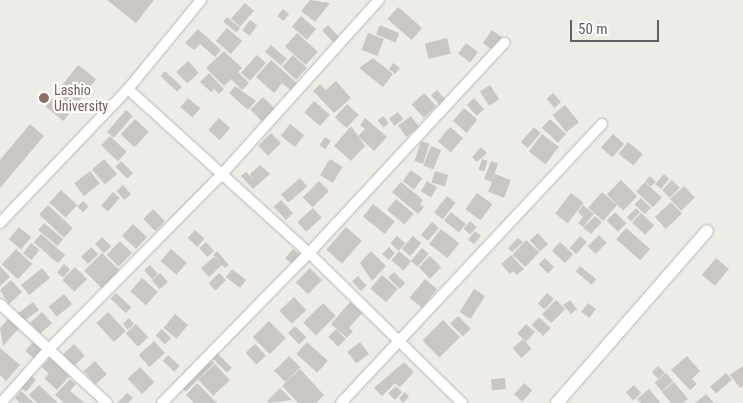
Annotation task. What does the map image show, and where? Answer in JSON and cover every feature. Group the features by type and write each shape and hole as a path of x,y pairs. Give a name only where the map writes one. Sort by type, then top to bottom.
{"street":[{"path":"0,223 128,89 201,0"},
{"path":"1,403 48,350 223,173 379,0"},
{"path":"162,403 309,253 504,43"},
{"path":"128,89 223,173 309,253 399,344 462,403"},
{"path":"340,403 399,344 602,124"},
{"path":"557,403 707,230"},
{"path":"0,304 107,403"}],"building":[{"path":"107,0 154,0 136,23"},
{"path":"310,0 330,3 315,22 301,11"},
{"path":"245,3 254,11 240,27 231,19"},
{"path":"398,7 422,28 412,40 388,19"},
{"path":"283,9 289,14 283,21 277,16"},
{"path":"301,16 316,29 307,40 292,27"},
{"path":"227,17 240,28 236,33 223,22"},
{"path":"250,20 257,25 250,36 242,31"},
{"path":"328,25 340,38 334,44 322,30"},
{"path":"380,25 399,33 395,42 376,34"},
{"path":"227,28 242,41 231,54 216,41"},
{"path":"198,29 221,50 215,57 200,44 194,50 185,43"},
{"path":"492,30 502,37 493,50 483,43"},
{"path":"297,33 318,52 306,65 285,46"},
{"path":"368,33 384,39 377,56 362,50"},
{"path":"447,38 451,54 429,59 425,44"},
{"path":"466,43 478,52 470,62 458,53"},
{"path":"271,45 287,59 281,66 265,52"},
{"path":"224,51 242,68 238,72 249,83 242,90 231,79 224,86 206,68"},
{"path":"257,55 266,63 250,81 241,73"},
{"path":"293,55 307,68 296,80 282,67"},
{"path":"373,58 393,74 383,87 359,68"},
{"path":"271,60 298,84 292,91 282,83 274,93 256,77"},
{"path":"188,61 199,73 187,84 176,72"},
{"path":"393,63 400,68 395,74 389,69"},
{"path":"78,65 96,79 63,121 45,107"},
{"path":"165,71 182,87 177,92 160,76"},
{"path":"209,73 224,89 219,94 214,89 211,92 200,82"},
{"path":"336,81 351,98 334,113 313,91 320,84 326,90"},
{"path":"490,85 499,99 489,106 480,92"},
{"path":"235,86 256,101 248,110 229,93"},
{"path":"437,90 445,99 439,104 431,95"},
{"path":"424,93 436,106 424,118 412,105"},
{"path":"553,93 561,102 554,108 546,99"},
{"path":"263,97 276,110 263,122 250,110"},
{"path":"188,98 200,108 193,117 180,107"},
{"path":"474,98 484,109 477,116 467,105"},
{"path":"314,101 330,115 320,126 304,112"},
{"path":"347,104 359,115 346,128 335,117"},
{"path":"565,105 579,122 566,132 553,115"},
{"path":"464,108 478,120 466,133 453,121"},
{"path":"126,110 133,116 114,138 107,132"},
{"path":"398,112 403,119 394,126 389,118"},
{"path":"383,116 389,123 384,127 378,121"},
{"path":"411,116 419,127 406,137 398,125"},
{"path":"219,118 230,128 219,140 208,130"},
{"path":"365,118 387,137 374,151 358,136 365,129 360,125"},
{"path":"135,119 149,132 135,147 121,134"},
{"path":"550,119 566,134 558,143 542,128"},
{"path":"30,124 44,136 0,188 0,160"},
{"path":"290,124 304,135 295,147 281,136"},
{"path":"351,126 365,146 351,161 334,146"},
{"path":"450,127 463,138 451,152 438,142"},
{"path":"534,127 541,133 528,148 521,142"},
{"path":"271,133 281,143 268,156 258,146"},
{"path":"542,134 559,147 546,164 529,152"},
{"path":"613,134 624,144 612,157 601,147"},
{"path":"110,136 127,152 118,161 101,146"},
{"path":"325,137 331,141 325,149 319,145"},
{"path":"421,141 430,144 423,164 415,161"},
{"path":"628,142 643,154 633,166 619,154"},
{"path":"431,146 441,150 433,170 423,165"},
{"path":"481,147 487,153 477,162 472,157"},
{"path":"104,159 117,174 105,185 92,169"},
{"path":"330,159 343,167 333,183 320,175"},
{"path":"482,159 488,161 484,171 479,169"},
{"path":"121,161 133,173 127,179 115,167"},
{"path":"491,161 498,163 492,182 484,179"},
{"path":"260,165 270,174 253,189 241,176 246,172 253,179 250,174"},
{"path":"411,170 422,178 414,190 403,181"},
{"path":"90,171 100,184 84,196 74,183"},
{"path":"435,171 448,175 445,187 431,182"},
{"path":"495,174 511,180 504,198 488,192"},
{"path":"664,174 669,179 661,189 655,184"},
{"path":"650,176 656,182 651,187 645,181"},
{"path":"300,178 307,186 288,203 281,194"},
{"path":"621,180 637,196 623,210 607,194"},
{"path":"672,180 680,188 670,198 662,190"},
{"path":"319,181 329,191 313,207 303,197"},
{"path":"427,181 437,187 431,197 421,191"},
{"path":"401,182 423,200 420,204 424,207 418,214 392,192"},
{"path":"645,182 662,198 653,207 636,192"},
{"path":"123,185 131,194 124,200 116,191"},
{"path":"684,186 695,198 681,211 670,199"},
{"path":"61,190 77,205 65,217 49,202"},
{"path":"113,192 120,198 108,211 101,206"},
{"path":"602,192 617,205 603,221 588,208"},
{"path":"477,193 492,204 481,220 465,209"},
{"path":"571,193 584,203 568,223 555,213"},
{"path":"447,196 456,203 443,219 434,213"},
{"path":"641,198 651,208 645,214 635,204"},
{"path":"396,199 414,214 405,225 387,210"},
{"path":"281,200 293,213 286,220 274,207"},
{"path":"83,201 89,207 83,212 77,207"},
{"path":"671,202 682,214 666,229 655,217"},
{"path":"373,204 395,222 385,234 363,216"},
{"path":"48,205 73,228 64,238 39,215"},
{"path":"583,205 594,214 583,227 578,223 583,217 578,212"},
{"path":"313,208 322,218 306,232 297,222"},
{"path":"636,208 640,212 631,221 627,217"},
{"path":"153,209 165,221 155,231 143,219"},
{"path":"451,212 466,224 459,233 444,221"},
{"path":"615,212 626,223 618,232 607,220"},
{"path":"641,213 654,225 645,235 632,223"},
{"path":"595,216 602,222 591,234 583,228"},
{"path":"470,221 477,227 470,234 463,229"},
{"path":"432,222 439,228 428,241 421,235"},
{"path":"44,223 63,239 57,246 38,230"},
{"path":"133,224 147,237 136,249 122,236"},
{"path":"19,227 31,237 21,250 9,239"},
{"path":"346,227 362,241 342,263 326,250"},
{"path":"626,228 650,249 640,260 616,239"},
{"path":"441,229 459,243 447,258 429,244"},
{"path":"195,230 205,239 197,247 188,238"},
{"path":"475,231 481,236 474,244 468,240"},
{"path":"538,233 548,244 540,252 530,240"},
{"path":"41,234 65,255 58,263 34,242"},
{"path":"599,235 607,243 595,254 588,246"},
{"path":"397,236 405,243 399,251 390,244"},
{"path":"413,236 421,243 410,256 402,249"},
{"path":"580,236 587,242 576,254 570,248"},
{"path":"102,237 111,246 104,253 95,244"},
{"path":"518,238 523,242 512,252 508,248"},
{"path":"526,240 539,252 526,267 512,255"},
{"path":"120,241 132,253 119,266 107,254"},
{"path":"206,242 214,251 207,257 199,248"},
{"path":"560,242 573,254 565,263 552,251"},
{"path":"31,243 40,250 32,260 23,253"},
{"path":"91,247 98,254 88,264 81,257"},
{"path":"389,247 395,253 389,260 382,254"},
{"path":"422,248 429,254 418,267 411,261"},
{"path":"16,249 32,264 18,279 2,264"},
{"path":"171,249 187,263 176,275 161,261"},
{"path":"293,249 301,256 293,265 285,258"},
{"path":"217,251 229,265 225,268 222,265 209,277 201,268 214,257 221,263 213,255"},
{"path":"371,251 386,266 372,281 360,263"},
{"path":"399,251 411,261 404,270 391,260"},
{"path":"102,253 122,273 104,290 84,271"},
{"path":"511,255 524,269 517,275 513,271 510,274 501,264"},
{"path":"430,256 441,267 430,279 419,267"},
{"path":"545,258 554,267 548,274 539,264"},
{"path":"716,258 729,269 715,286 702,275"},
{"path":"64,264 70,269 63,278 57,272"},
{"path":"150,265 158,274 152,279 144,270"},
{"path":"0,266 10,277 0,286"},
{"path":"580,266 596,279 592,285 576,271"},
{"path":"75,267 87,279 74,292 62,280"},
{"path":"42,268 50,278 29,295 21,285"},
{"path":"310,268 322,280 308,294 296,282"},
{"path":"232,269 246,280 240,288 226,277"},
{"path":"394,272 405,283 400,289 388,278"},
{"path":"160,273 168,282 160,289 152,280"},
{"path":"219,273 226,280 215,291 208,284"},
{"path":"382,275 398,289 386,302 370,289"},
{"path":"358,276 367,286 361,291 352,281"},
{"path":"142,278 158,292 146,305 130,292"},
{"path":"425,279 437,289 422,308 410,297"},
{"path":"11,280 22,292 9,304 0,290"},
{"path":"474,289 485,296 471,319 460,312"},
{"path":"116,293 131,307 126,313 111,299"},
{"path":"547,293 554,299 545,309 538,304"},
{"path":"64,294 72,304 57,317 48,307"},
{"path":"294,297 306,310 292,324 279,311"},
{"path":"556,300 565,309 551,323 542,314"},
{"path":"570,300 577,309 571,314 563,305"},
{"path":"33,302 39,310 23,322 17,314"},
{"path":"350,302 362,313 349,328 353,331 347,338 331,324"},
{"path":"323,303 336,316 316,336 303,323"},
{"path":"588,303 596,309 589,318 581,312"},
{"path":"42,312 52,323 40,334 30,323"},
{"path":"108,312 126,331 114,342 96,323"},
{"path":"175,314 188,325 176,339 163,328"},
{"path":"458,316 471,329 463,337 450,324"},
{"path":"10,317 20,327 3,346 0,328"},
{"path":"539,317 551,328 543,336 531,325"},
{"path":"129,318 134,324 128,330 123,324"},
{"path":"443,320 460,337 439,357 422,341"},
{"path":"269,321 286,338 270,354 253,337"},
{"path":"136,324 148,337 138,347 126,334"},
{"path":"526,324 535,332 526,342 517,334"},
{"path":"295,326 306,337 299,344 288,333"},
{"path":"162,329 171,338 165,345 156,335"},
{"path":"336,329 346,339 338,347 328,337"},
{"path":"523,339 532,349 521,358 513,348"},
{"path":"34,341 45,351 36,361 25,351"},
{"path":"154,341 165,353 150,367 139,355"},
{"path":"307,342 328,361 317,373 296,354"},
{"path":"360,342 369,354 356,364 347,352"},
{"path":"74,344 85,356 74,366 63,354"},
{"path":"255,344 266,356 256,365 245,353"},
{"path":"0,348 20,365 6,381 0,375"},
{"path":"217,353 232,368 227,373 212,358"},
{"path":"168,355 180,366 174,372 163,361"},
{"path":"289,356 300,367 285,382 274,371"},
{"path":"687,356 700,371 692,379 697,384 690,390 671,370"},
{"path":"50,358 70,376 57,390 44,378 49,374 42,367"},
{"path":"210,359 214,363 186,392 182,387"},
{"path":"95,361 107,375 95,384 84,371"},
{"path":"404,362 414,372 400,387 395,383 382,396 374,388"},
{"path":"215,364 230,380 213,396 198,380"},
{"path":"658,366 665,373 658,379 652,372"},
{"path":"743,366 743,386 740,388 730,375"},
{"path":"140,367 154,382 142,394 128,379"},
{"path":"300,369 324,395 316,403 298,403 282,386"},
{"path":"666,373 673,381 662,391 655,383"},
{"path":"726,373 732,380 716,394 710,387"},
{"path":"31,376 36,380 26,392 20,387"},
{"path":"505,378 506,389 492,390 491,379"},
{"path":"70,379 76,384 70,391 85,403 64,403 55,395"},
{"path":"674,382 688,399 683,403 671,403 662,392"},
{"path":"197,383 217,403 194,403 186,395"},
{"path":"524,383 532,390 522,402 514,394"},
{"path":"39,385 58,403 37,403 29,395"},
{"path":"634,385 641,393 633,401 626,392"},
{"path":"396,386 402,392 395,400 388,393"},
{"path":"280,388 292,400 269,403 267,401"},
{"path":"649,389 659,403 641,403 637,399"},
{"path":"21,391 34,403 20,403 15,398"},
{"path":"405,392 409,397 403,403 399,398"},
{"path":"127,393 133,398 128,403 117,403"},
{"path":"706,394 714,403 695,403"}],"place":[{"name":"Lashio University","path":"44,98"}]}
